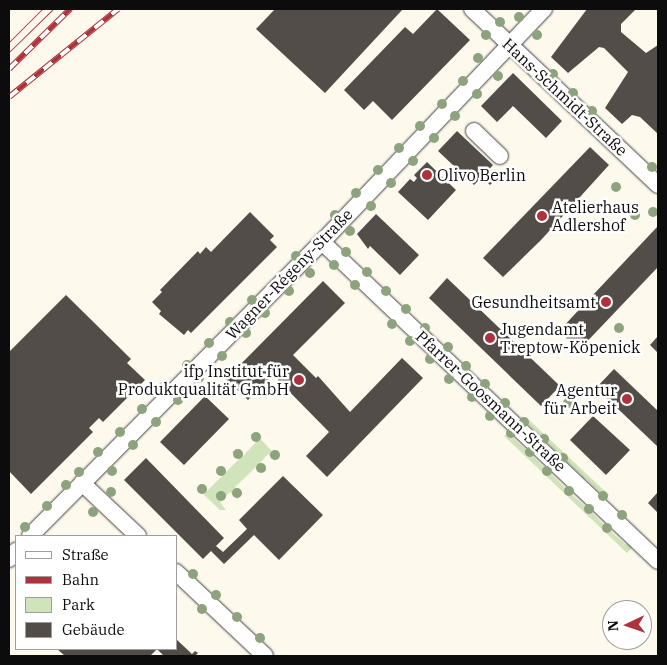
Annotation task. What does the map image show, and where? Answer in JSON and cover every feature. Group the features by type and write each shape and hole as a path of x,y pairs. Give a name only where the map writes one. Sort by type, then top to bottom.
{"street":[{"name":"Hans-Schmidt-Straße","path":"472,9 658,185"},
{"name":"Wagner-Régeny-Straße","path":"31,535 322,242 544,9"},
{"path":"474,131 500,156"},
{"name":"Pfarrer-Goosmann-Straße","path":"322,242 658,561"},
{"path":"82,483 137,535"},
{"path":"178,574 265,656"}],"green space":[{"path":"526,417 609,495 606,499 599,497 601,494 585,478 582,481 581,475 565,460 562,462 559,460 562,457 545,441 542,443 542,438 526,422 523,425 520,422"},
{"path":"511,431 514,434 512,437 528,452 531,450 534,453 532,456 548,471 550,468 553,471 551,474 567,490 570,487 573,490 570,493 587,508 590,506 590,511 606,527 609,524 612,527 609,530 626,545 629,543 633,547 627,553 504,436"},
{"path":"250,434 256,434 278,458 275,461 268,454 260,463 267,470 263,473 256,467 235,487 242,494 237,499 230,492 220,502 226,510 220,510 200,491 200,484 207,491 222,476 216,469 219,466 226,472 239,459 232,452 236,449 243,456 256,442"}],"building":[{"path":"275,9 403,9 325,93 256,29"},
{"path":"437,9 470,40 392,120 373,101 364,110 344,90 405,27 413,34"},
{"path":"587,9 636,9 621,24 621,32 646,53 658,45 658,134 640,117 632,115 622,124 605,108 628,72 604,48 599,47 568,73 551,57"},
{"path":"513,73 562,121 546,138 513,106 497,122 481,106"},
{"path":"457,131 493,165 486,173 494,181 490,185 482,177 474,185 438,151"},
{"name":"Atelierhaus Adlershof","path":"590,147 609,165 541,240 503,277 483,258"},
{"path":"427,162 456,190 428,220 398,192 410,179 414,182 417,178 414,175"},
{"path":"250,212 274,236 270,240 277,247 191,333 188,330 184,335 159,314 161,311 152,302 162,292 160,290 198,251 200,254 206,247 211,252"},
{"path":"376,214 419,255 400,275 370,246 368,249 357,234"},
{"path":"658,226 658,267 579,350 559,331"},
{"name":"Jugendamt Treptow-Köpenick","path":"447,278 560,386 541,406 429,298"},
{"name":"ifp Institut für Produktqualität GmbH","path":"323,281 345,303 293,355 316,378 318,376 350,412 402,358 423,378 327,477 306,456 329,432 273,375 248,400 226,379"},
{"path":"66,295 131,359 127,363 145,380 103,422 99,418 89,428 93,432 31,494 9,471 9,352"},
{"path":"658,336 658,353 650,345"},
{"name":"Agentur für Arbeit","path":"614,369 658,411 658,447 596,388"},
{"path":"205,396 229,419 184,465 160,442"},
{"path":"593,416 630,450 606,475 570,440"},
{"path":"146,458 224,538 216,546 223,552 247,529 239,520 283,476 323,515 279,560 254,535 224,564 211,551 203,559 124,480"},
{"path":"658,492 658,513 648,503"},
{"path":"178,641 192,654 195,651 198,653 195,656 164,656 158,650 178,650"},
{"path":"58,650 156,650 150,656 65,656"}],"tram line":[{"path":"9,42 42,9"},
{"path":"9,52 53,9"}],"railway":[{"path":"9,69 70,9"},
{"path":"9,97 118,9"}],"place":[{"name":"Olivo Berlin","path":"427,175"},
{"name":"Atelierhaus Adlershof","path":"542,216"},
{"name":"Gesundheitsamt","path":"606,302"},
{"name":"Jugendamt Treptow-Köpenick","path":"490,338"},
{"name":"ifp Institut für Produktqualität GmbH","path":"299,380"},
{"name":"Agentur für Arbeit","path":"627,399"}]}
